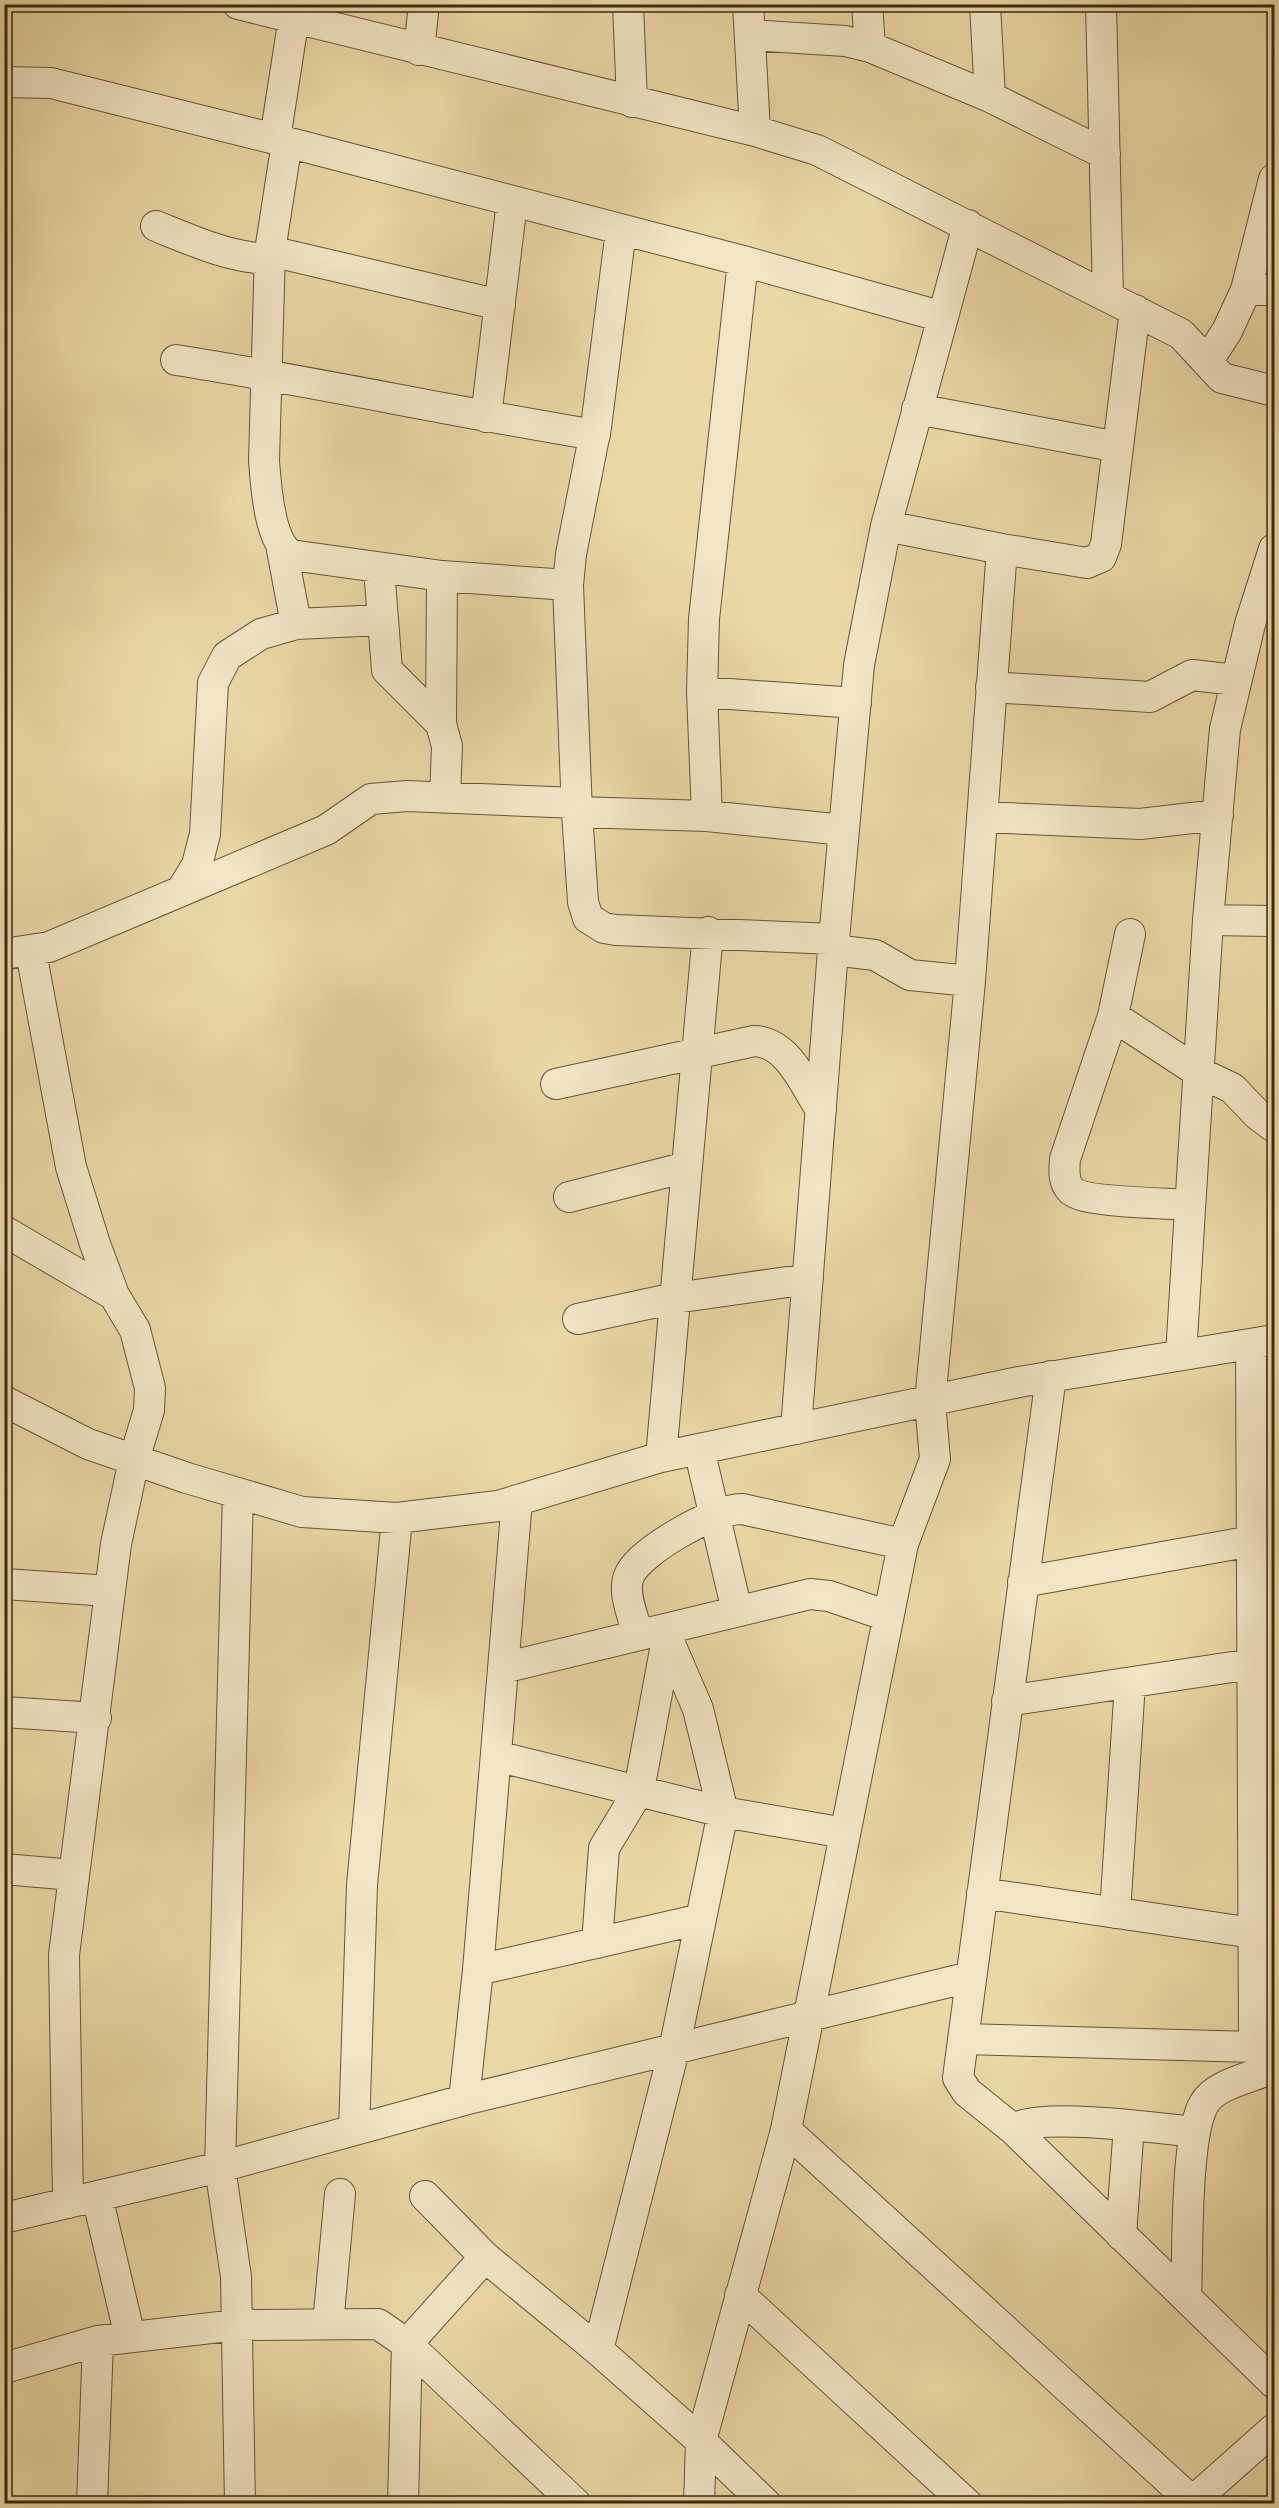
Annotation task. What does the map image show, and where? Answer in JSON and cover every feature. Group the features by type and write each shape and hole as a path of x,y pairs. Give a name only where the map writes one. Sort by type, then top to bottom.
{"street":[{"path":"238,4 295,12 420,50 755,131 817,150 1182,334 1221,378 1275,391"},
{"path":"420,50 424,4"},
{"path":"628,4 632,102"},
{"path":"748,4 755,131"},
{"path":"867,4 870,47"},
{"path":"985,4 990,97"},
{"path":"1101,4 1108,296"},
{"path":"295,12 271,255 264,461 267,490 277,539 282,549 296,624"},
{"path":"750,35 845,41 870,47 990,97 1105,154"},
{"path":"4,82 51,83 281,140 943,316"},
{"path":"1207,362 1227,331 1260,290 1275,179"},
{"path":"486,417 512,202"},
{"path":"796,1429 834,944 859,665 886,526 968,225"},
{"path":"156,226 217,250 253,259 271,255 500,305"},
{"path":"621,230 595,435 571,554 568,585 577,807 584,902 588,918 594,924 616,930 708,932 834,944 875,955 910,975 970,981"},
{"path":"707,816 702,692 705,619 742,261"},
{"path":"886,526 1087,563 1101,557 1106,544 1135,310"},
{"path":"176,360 268,374 486,417 595,435"},
{"path":"917,409 1118,447"},
{"path":"282,549 291,555 442,576 568,585"},
{"path":"699,2504 701,2441 786,2130 903,1544 935,1460 930,1402 970,981 1002,549"},
{"path":"1181,1355 1208,920 1225,729 1236,680 1275,549"},
{"path":"379,568 387,670 441,724"},
{"path":"442,576 441,724 447,746 445,797"},
{"path":"183,888 197,865 205,834 213,683 227,656 240,645 261,634 296,624 382,620"},
{"path":"992,687 1150,696 1192,675 1236,680"},
{"path":"702,692 856,703"},
{"path":"68,2203 64,1955 122,1511 149,1410 150,1389 135,1330 114,1295 71,1167 18,953 49,947 183,888 326,830 371,799 407,796 445,797 707,816 844,830"},
{"path":"982,818 1140,824 1218,815"},
{"path":"1208,920 1275,921"},
{"path":"661,1457 708,932"},
{"path":"1130,934 1113,1016 1065,1160 1065,1182 1071,1190 1090,1198 1190,1205"},
{"path":"1113,1016 1200,1073 1232,1088 1258,1115 1275,1127"},
{"path":"556,1084 754,1041 773,1044 783,1053 821,1110"},
{"path":"568,1197 687,1167"},
{"path":"4,1230 114,1295"},
{"path":"578,1319 675,1298 808,1279"},
{"path":"4,1401 88,1444 238,1493 302,1512 397,1518 498,1506 661,1457 1052,1376 1263,1342 1252,1540 1263,1622 1252,1664 1253,1933 1265,2063"},
{"path":"1052,1376 970,1977 959,2083 1012,2129 1275,2383"},
{"path":"699,1449 737,1611"},
{"path":"238,1493 220,2167 236,2277 240,2504"},
{"path":"464,2100 478,1970 517,1500"},
{"path":"598,2350 674,2050 723,1812 698,1710 658,1634 628,1598 628,1578 635,1565 650,1553 714,1514 728,1509 742,1509 903,1544"},
{"path":"354,2130 362,1885 397,1518"},
{"path":"1023,1582 1252,1540"},
{"path":"4,1584 110,1591"},
{"path":"503,1668 658,1634 737,1611 810,1594 829,1596 888,1616"},
{"path":"597,1943 604,1848 639,1790 658,1634"},
{"path":"1007,1701 1252,1664"},
{"path":"1115,1913 1130,1683"},
{"path":"4,1712 96,1718"},
{"path":"496,1756 723,1812 845,1833"},
{"path":"4,1869 73,1875"},
{"path":"982,1893 1253,1933"},
{"path":"478,1970 701,1919"},
{"path":"4,2218 220,2167 464,2100 970,1977"},
{"path":"963,2039 1265,2063"},
{"path":"1186,2297 1196,2132 1204,2103 1214,2092 1265,2063"},
{"path":"1012,2129 1021,2124 1080,2122 1196,2132"},
{"path":"1121,2235 1129,2125"},
{"path":"786,2130 1194,2502 1275,2430"},
{"path":"328,2324 340,2194"},
{"path":"97,2196 130,2337"},
{"path":"425,2196 485,2257 598,2350 701,2441 766,2504"},
{"path":"403,2504 407,2344 485,2257"},
{"path":"740,2295 967,2504"},
{"path":"4,2368 98,2341 130,2337 237,2325 378,2324 407,2344 576,2504"},
{"path":"92,2504 98,2341"}]}
